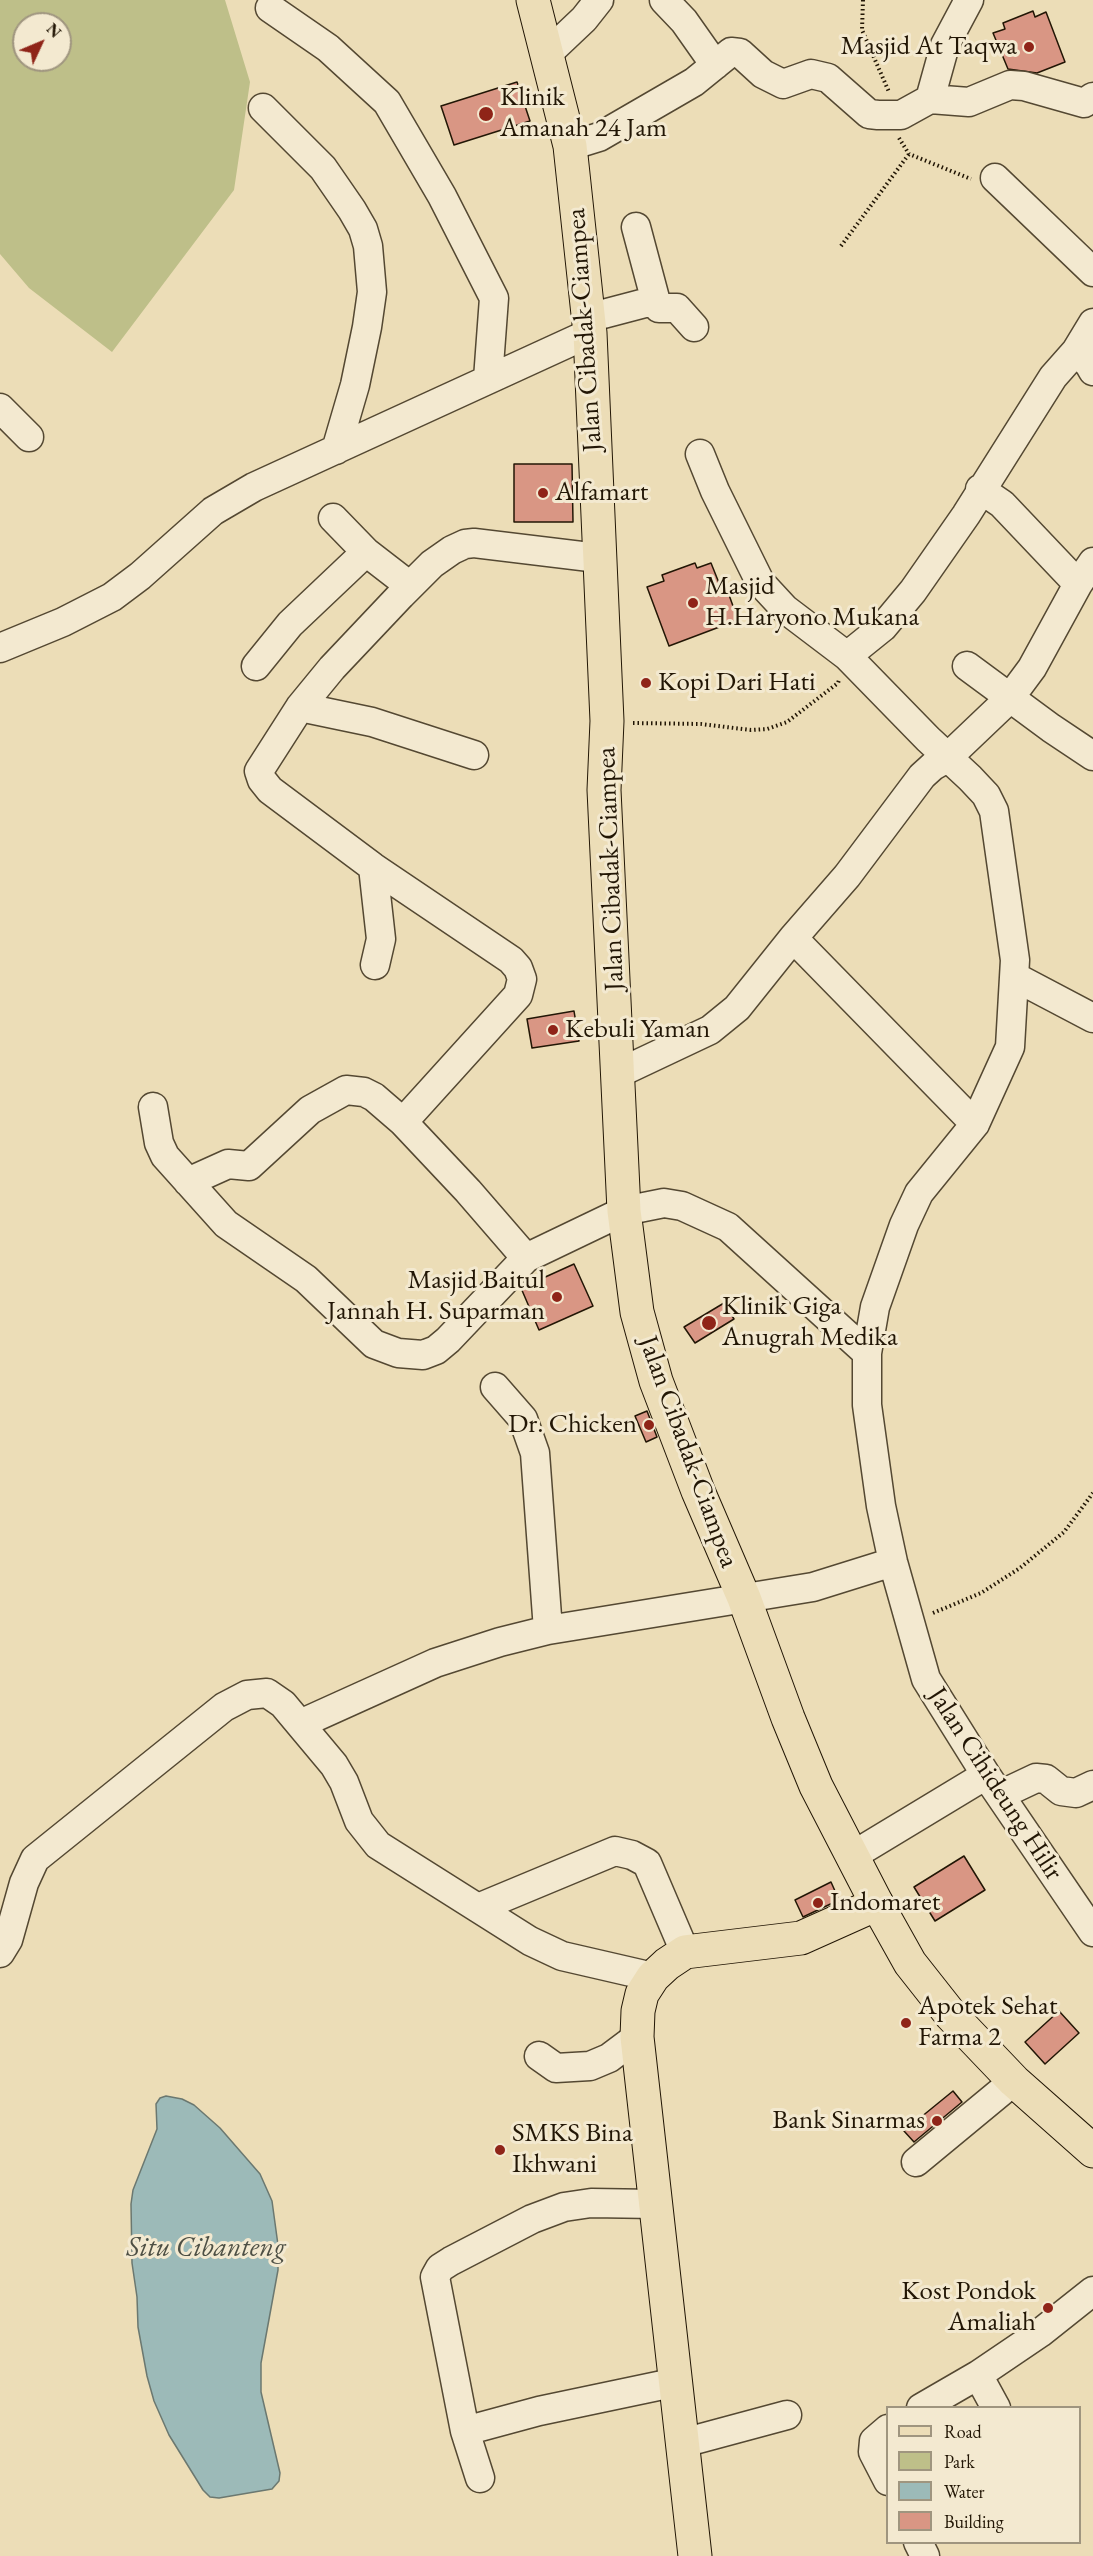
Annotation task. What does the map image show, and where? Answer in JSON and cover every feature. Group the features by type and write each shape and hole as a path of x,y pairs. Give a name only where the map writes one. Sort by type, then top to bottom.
{"main road":[{"name":"Jalan Cibadak-Ciampea","path":"534,0 570,146 589,325 607,721 604,790 624,1211 637,1312 656,1381 698,1491 744,1598 816,1786 877,1904 910,1963 951,2015 1014,2082 1093,2151"},
{"path":"695,2556 637,2037 640,2003 653,1977 685,1952 801,1938 877,1904"}],"street":[{"path":"546,54 584,19 599,0"},
{"path":"664,0 684,21 715,65"},
{"path":"930,99 945,45 969,0"},
{"path":"270,8 328,48 387,102 442,196 494,298 488,379"},
{"path":"570,146 599,137 694,82 734,51 740,53 773,81 783,84 811,74 828,78 869,114 900,115 930,99 969,102 1010,85 1024,86 1084,103 1093,97"},
{"path":"262,108 323,168 363,229 368,246 372,292 367,327 355,385 336,450"},
{"path":"995,178 1093,272"},
{"path":"636,227 659,309 677,308 694,327"},
{"path":"0,648 63,622 112,597 140,576 213,511 254,487 488,379 589,325 645,303 656,302"},
{"path":"847,656 883,627 898,611 959,524 1053,377 1084,361 1093,323"},
{"path":"0,408 29,437"},
{"name":"Jalan Cihideung Hilir","path":"700,454 715,491 760,582 785,609 847,656 947,758 970,778 991,802 1015,960 1010,1047 975,1124 919,1193 904,1225 875,1307 867,1353 867,1405 881,1506 893,1562 926,1679 993,1785 1093,1932"},
{"path":"619,1073 692,1039 723,1020 737,1008 847,876 922,776 947,758 1010,699 1032,668 1086,573 1002,504 980,489"},
{"path":"333,518 366,552 410,586"},
{"path":"403,1122 518,995 522,979 518,968 511,960 373,867 270,790 262,780 259,771 300,707 332,668 432,564 465,544 598,558"},
{"path":"256,666 290,624 366,552"},
{"path":"967,666 1010,699 1093,756"},
{"path":"300,707 372,722 474,755"},
{"path":"373,867 381,939 375,965"},
{"path":"793,938 975,1124"},
{"path":"1015,977 1093,1018"},
{"path":"188,1182 228,1164 249,1166 310,1110 346,1090 363,1092 374,1097 403,1122 468,1191 525,1258"},
{"path":"153,1107 159,1143 165,1156 226,1224 306,1279 374,1344 398,1353 423,1355 436,1350 525,1258 624,1211 664,1203 682,1206 728,1227 867,1353"},
{"path":"495,1387 523,1419 535,1453 548,1630"},
{"path":"300,1724 462,1653 548,1630 813,1587 893,1562"},
{"path":"0,1953 8,1940 24,1883 35,1859 224,1707 247,1695 267,1693 283,1704 334,1764 344,1782 359,1821 378,1845 530,1941 562,1956 653,1977"},
{"path":"852,1856 993,1785 1036,1778 1046,1779 1061,1791 1076,1793 1093,1785"},
{"path":"478,1908 615,1851 632,1854 647,1863 652,1872 685,1952"},
{"path":"539,2056 556,2068 590,2067 609,2058 637,2037"},
{"path":"916,2162 1014,2082"},
{"path":"480,2478 465,2431 435,2277 436,2272 451,2261 532,2219 564,2207 591,2203 656,2204"},
{"path":"925,2406 978,2375 1040,2333 1093,2291"},
{"path":"978,2375 995,2406"},
{"path":"465,2431 551,2409 677,2382"},
{"path":"683,2443 787,2415"},
{"path":"886,2431 874,2441 873,2452 886,2477"}],"path":[{"path":"863,0 862,30 900,115"},
{"path":"841,246 909,154 975,180 995,178"},
{"path":"607,721 767,729 787,722 838,683 847,656"},
{"path":"910,1623 981,1593 1020,1568 1064,1532 1093,1493"}],"green space":[{"path":"0,0 225,0 250,82 234,190 112,352 29,288 0,254"}],"water":[{"name":"Situ Cibanteng","path":"166,2096 182,2099 194,2105 220,2128 260,2174 272,2201 278,2245 278,2270 261,2363 261,2392 280,2473 279,2481 272,2489 219,2498 210,2497 203,2490 169,2435 154,2401 147,2376 138,2327 137,2297 132,2263 131,2204 133,2190 157,2129 156,2104 160,2098"}],"building":[{"name":"Masjid At Taqwa","path":"1033,11 1035,17 1046,12 1065,62 1037,73 1008,69 993,33 1005,29 1003,23"},
{"name":"Klinik Amanah 24 Jam","path":"517,82 530,121 454,145 441,106"},
{"name":"Alfamart","path":"514,464 572,464 573,522 514,522"},
{"name":"Masjid H.Haryono Mukana","path":"695,563 697,568 711,563 719,583 724,581 738,620 669,646 647,587 664,581 662,575"},
{"name":"Kebuli Yaman","path":"574,1011 579,1041 532,1048 527,1019"},
{"name":"Masjid Baitul Jannah H. Suparman","path":"574,1264 593,1306 539,1330 521,1288"},
{"name":"Klinik Giga Anugrah Medika","path":"724,1303 734,1319 695,1343 684,1327"},
{"name":"Dr. Chicken","path":"647,1411 657,1437 646,1442 635,1416"},
{"path":"964,1856 985,1890 935,1921 914,1887"},
{"name":"Indomaret","path":"831,1882 839,1900 803,1917 795,1900"},
{"path":"1059,2011 1079,2033 1045,2064 1025,2042"},
{"path":"953,2091 962,2102 914,2142 904,2131"}],"place":[{"name":"Masjid At Taqwa","path":"1029,47"},
{"name":"Klinik Amanah 24 Jam","path":"486,114"},
{"name":"Alfamart","path":"543,493"},
{"name":"Masjid H.Haryono Mukana","path":"693,603"},
{"name":"Kopi Dari Hati","path":"646,683"},
{"name":"Kebuli Yaman","path":"553,1030"},
{"name":"Masjid Baitul Jannah H. Suparman","path":"557,1297"},
{"name":"Klinik Giga Anugrah Medika","path":"709,1323"},
{"name":"Dr. Chicken","path":"649,1425"},
{"name":"Indomaret","path":"818,1903"},
{"name":"Apotek Sehat Farma 2","path":"906,2023"},
{"name":"Bank Sinarmas","path":"937,2121"},
{"name":"SMKS Bina Ikhwani","path":"500,2150"},
{"name":"Kost Pondok Amaliah","path":"1048,2308"}]}
